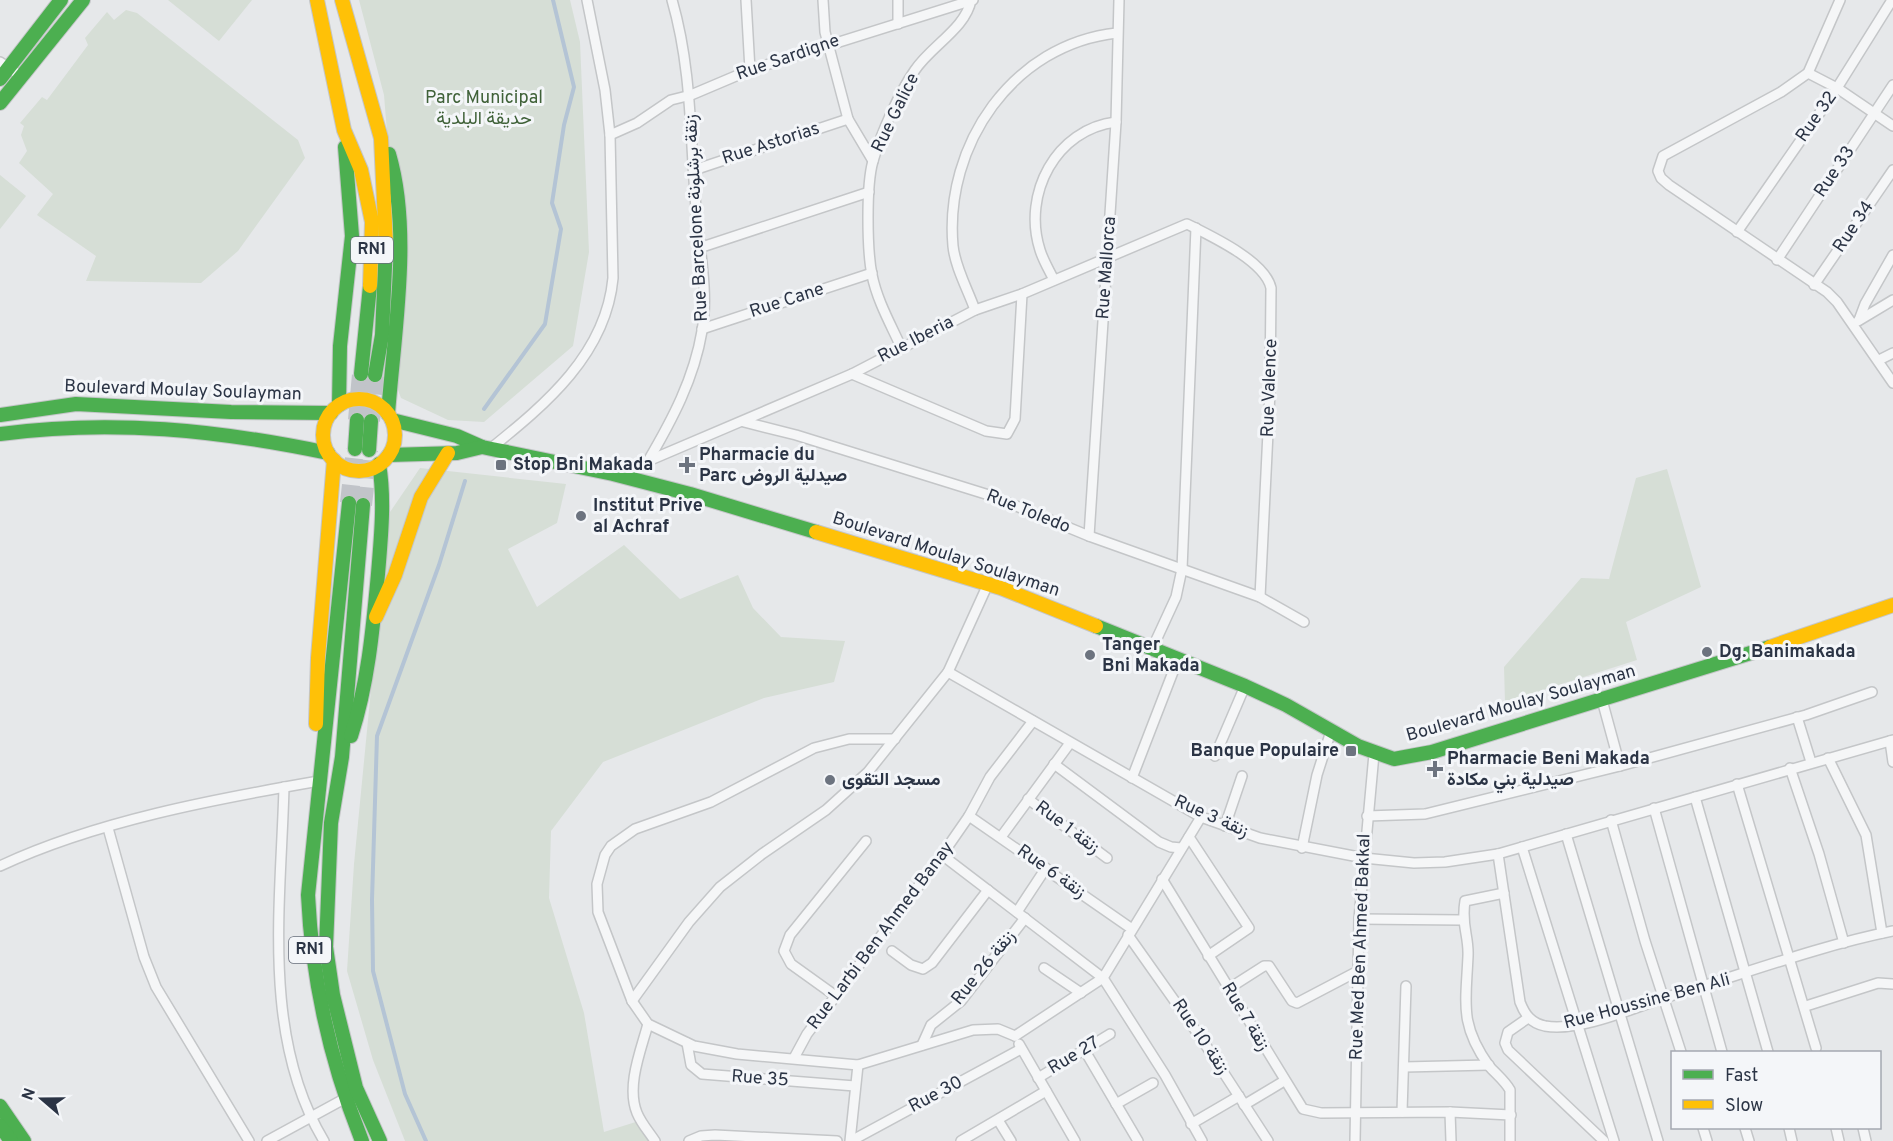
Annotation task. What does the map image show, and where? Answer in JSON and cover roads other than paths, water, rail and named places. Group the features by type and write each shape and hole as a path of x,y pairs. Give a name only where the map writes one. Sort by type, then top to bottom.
{"main road":[{"path":"0,80 5,65 61,0"},
{"path":"0,103 83,0"},
{"name":"RN1","path":"317,0 344,130 361,170 372,222 368,374 386,278 381,138 342,0"},
{"path":"344,130 352,216 352,246 335,409 325,426 324,440 331,456 341,466 360,471 384,460"},
{"path":"342,757 360,708 370,629 384,460 395,438 390,417 401,236 395,174 381,138"},
{"path":"335,409 356,399 365,399 374,402 390,417"},
{"name":"Boulevard Moulay Soulayman","path":"0,415 76,404 335,409"},
{"name":"Boulevard Moulay Soulayman","path":"390,417 457,436 486,448 613,474 690,494 988,584 1245,686 1374,754 1394,759 1432,752 1602,700 1776,645 1893,604"},
{"path":"362,449 364,420"},
{"name":"Boulevard Moulay Soulayman","path":"0,434 75,424 174,428 230,434 331,456"},
{"name":"Boulevard Moulay Soulayman","path":"384,460 486,448"},
{"path":"370,629 395,575 421,497 448,453"},
{"path":"322,752 316,725 315,692 332,514 331,456"},
{"name":"RN1","path":"362,1141 344,1098 327,1043 309,948 308,895 322,752 356,504 342,757 331,823 326,947 333,995 356,1088 380,1141"},
{"path":"0,1106 24,1141"},
{"path":"0,1126 11,1141"}],"street":[{"path":"486,448 570,377 586,356 604,323 611,302 613,278 610,135 603,80 587,0"},
{"name":"Rue Barcelone زنقة برشلونة","path":"648,461 682,397 692,372 702,329 703,291 691,95 683,35 672,0"},
{"path":"746,0 750,70"},
{"path":"823,0 828,44 848,119 873,161"},
{"path":"898,0 898,24"},
{"name":"Rue Sardigne","path":"610,135 637,123 671,100 691,95 750,70 972,0"},
{"name":"Rue Galice","path":"901,347 880,302 872,273 869,192 873,161 897,103 915,70 968,13 972,0"},
{"name":"Rue Mallorca","path":"1089,536 1116,122 1119,0"},
{"path":"1840,0 1808,73 1781,92 1663,156 1659,164 1661,178 1837,302 1856,322 1893,383"},
{"name":"Rue 32","path":"1737,232 1838,88 1892,0"},
{"path":"975,310 953,248 953,212 960,169 982,118 1020,75 1048,56 1076,42 1117,33"},
{"path":"5,65 21,76"},
{"path":"1808,73 1838,88 1893,126"},
{"name":"Rue 33","path":"1777,260 1893,85"},
{"name":"Rue Astorias","path":"694,170 848,119"},
{"path":"1054,280 1040,249 1036,233 1037,208 1042,183 1050,162 1063,146 1083,132 1116,122"},
{"name":"Rue 34","path":"1814,285 1893,170"},
{"path":"699,248 869,192"},
{"path":"1152,649 1176,597 1182,569 1192,226"},
{"name":"Rue Iberia","path":"648,461 852,374 975,310 1022,294 1108,256 1192,226"},
{"name":"Rue Valence","path":"1192,226 1246,259 1266,276 1271,288 1270,391 1260,597"},
{"path":"1856,322 1893,255"},
{"name":"Rue Cane","path":"702,329 872,273"},
{"path":"852,374 986,431 1007,434 1015,419 1022,294"},
{"path":"1856,322 1893,300"},
{"path":"1879,360 1893,353"},
{"name":"Rue Toledo","path":"744,422 796,435 992,496 1089,536 1260,597 1304,622"},
{"path":"613,474 648,461"},
{"path":"632,1001 689,922 720,887 842,797 868,772 948,672 988,584"},
{"path":"1132,778 1178,659"},
{"name":"Rue 3 زنقة","path":"948,672 1201,817 1260,838 1302,848 1414,863 1445,862 1498,854 1790,768 1891,741"},
{"path":"1215,756 1245,686"},
{"path":"1367,816 1425,814 1620,766 1797,717 1872,692"},
{"path":"1602,700 1620,766"},
{"path":"1797,717 1811,762"},
{"name":"Rue Larbi Ben Ahmed Banay","path":"794,1058 807,1034 942,855 969,816 990,777 1033,721"},
{"path":"1302,848 1317,776 1330,731"},
{"path":"895,739 849,739 814,748 711,802 635,829 611,846 600,867 596,898 598,912 632,1001 648,1024 687,1044 713,1051 858,1065 986,1028 999,1029 1016,1036 1021,1049 1075,1141"},
{"path":"1891,741 1893,762"},
{"path":"1001,837 1070,743"},
{"name":"Rue Med Ben Ahmed Bakkal","path":"1355,1141 1359,919 1374,754"},
{"path":"1828,758 1866,835 1882,933"},
{"path":"1054,764 1159,842 1181,848"},
{"path":"1790,768 1819,854 1844,943"},
{"path":"1225,826 1242,776"},
{"path":"0,866 20,857 108,828 185,806 319,781"},
{"path":"1737,784 1790,960 1806,1005 1816,1048"},
{"path":"284,787 279,948 282,1012 309,1116 324,1141"},
{"path":"1695,797 1767,1051"},
{"name":"Rue 1 زنقة","path":"1028,799 1107,858"},
{"path":"1654,808 1721,1051"},
{"name":"Rue 6 زنقة","path":"969,816 1046,868 1130,932"},
{"path":"1016,1036 1103,978 1201,817"},
{"path":"1611,820 1645,941 1680,1051"},
{"path":"108,828 144,957 156,987 177,1026 249,1141"},
{"path":"1566,834 1658,1141"},
{"path":"1189,837 1249,928 1209,956"},
{"path":"837,997 791,964 784,951 790,935 866,841"},
{"path":"1522,847 1614,1141"},
{"path":"1498,854 1520,1002 1528,1018 1508,1032 1505,1043 1508,1050 1605,1141"},
{"path":"942,855 1103,978 1165,1075 1202,1141"},
{"name":"Rue 26 زنقة","path":"922,1045 931,1025 961,1001 1021,915 1046,868"},
{"name":"Rue 7 زنقة","path":"1162,879 1303,1110 1322,1113 1355,1112"},
{"path":"892,951 911,965 923,969 932,963 988,890"},
{"path":"1504,893 1465,901 1462,920 1468,954 1464,986 1466,1018 1489,1065 1510,1090 1510,1141"},
{"path":"1359,919 1462,920"},
{"name":"Rue Houssine Ben Ali","path":"1528,1018 1546,1026 1577,1024 1620,1013 1844,943 1893,931"},
{"name":"Rue 10 زنقة","path":"1130,932 1268,1141"},
{"path":"1228,989 1264,966 1269,966 1292,1001 1297,1003 1358,971"},
{"path":"1044,968 1081,993"},
{"path":"1806,1005 1878,983 1893,984"},
{"path":"1402,1112 1406,986"},
{"path":"648,1024 638,1059 634,1097 637,1113 655,1141"},
{"name":"Rue 27","path":"1038,1078 1110,1034"},
{"name":"Rue 35","path":"687,1044 691,1065 702,1074 855,1086"},
{"name":"Rue 30","path":"851,1141 1021,1049"},
{"path":"1084,1051 1138,1141"},
{"path":"851,1141 858,1065"},
{"path":"1404,1067 1489,1065"},
{"path":"1191,1124 1284,1081"},
{"path":"1116,1104 1153,1083"},
{"path":"961,1141 1046,1091"},
{"path":"267,1141 344,1098"},
{"path":"1355,1112 1450,1112 1511,1115"},
{"path":"1450,1112 1451,1141"},
{"path":"998,1120 1011,1141"},
{"path":"689,1141 701,1136 837,1141"}],"waterway":[{"path":"484,409 545,324 561,229 552,203 564,125 574,87 553,0"},
{"path":"426,1141 405,1094 373,971 372,900 377,736 439,565 465,481"}],"tunnel":[{"path":"357,420 361,374"},
{"path":"371,421 375,375"},
{"path":"349,503 355,449"},
{"path":"363,505 369,450"}],"place":[{"name":"Stop Bni Makada","path":"501,465"},
{"name":"Pharmacie du Parc صيدلية الروض","path":"687,465"},
{"name":"Institut Prive al Achraf","path":"581,516"},
{"name":"Dg. Banimakada","path":"1707,652"},
{"name":"Tanger Bni Makada","path":"1090,655"},
{"name":"Banque Populaire","path":"1351,751"},
{"name":"Pharmacie Beni Makada صيدلية بني مكادة","path":"1435,769"},
{"name":"مسجد التقوى","path":"830,780"}],"park label":[{"name":"Parc Municipal حديقة البلدية","path":"484,108"}]}
